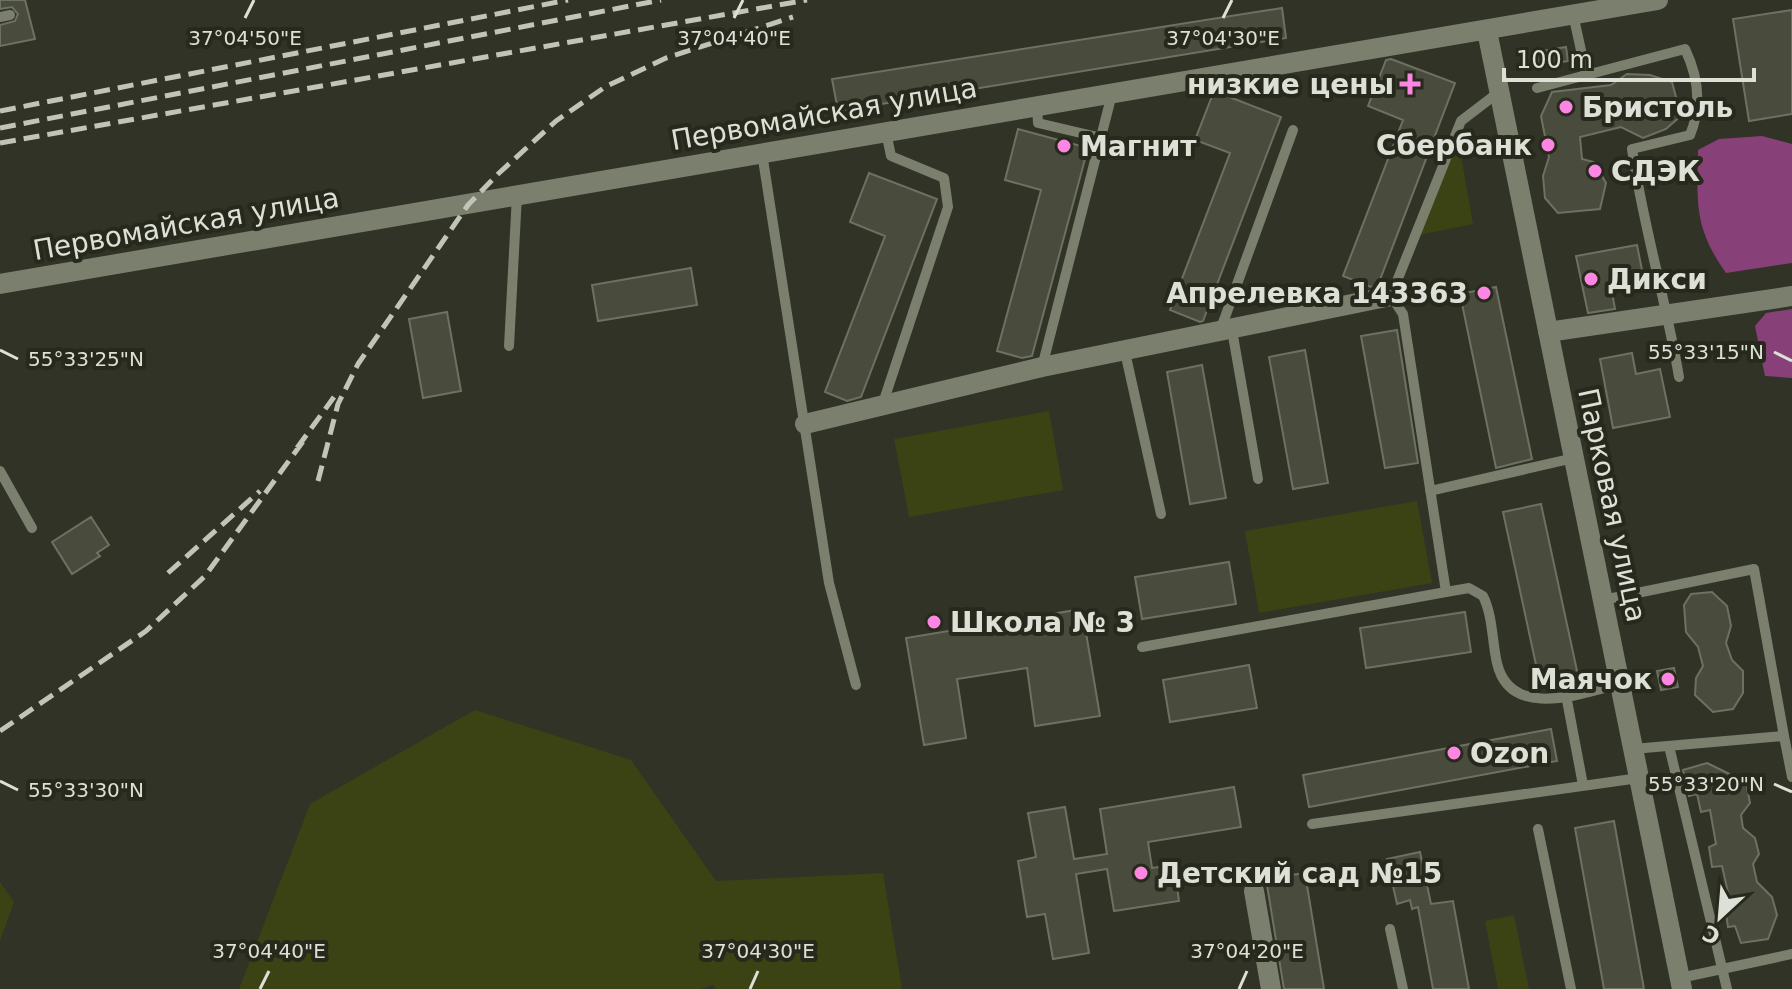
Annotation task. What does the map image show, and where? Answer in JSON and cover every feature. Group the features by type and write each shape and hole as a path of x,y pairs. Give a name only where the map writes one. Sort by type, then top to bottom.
{"street":[{"name":"Первомайская улица","path":"0,284 1658,0"},
{"name":"Парковая улица","path":"1487,31 1681,984"},
{"path":"805,424 1042,367 1391,296"},
{"path":"1548,332 1792,296"},
{"path":"1254,891 1271,989"}],"lane":[{"path":"1573,14 1586,73"},
{"path":"1537,88 1685,49 1697,77 1690,135 1632,149 1641,213 1668,316 1679,377"},
{"path":"1446,592 1403,314 1391,296 1461,121 1499,92"},
{"path":"1042,367 1112,94"},
{"path":"1037,107 1038,123 1102,138"},
{"path":"1258,479 1226,331 1293,130"},
{"path":"883,403 948,207 944,178 891,156 886,132"},
{"path":"762,153 829,583 856,685"},
{"path":"509,346 517,195"},
{"path":"1125,352 1161,514"},
{"path":"1430,491 1574,458"},
{"path":"0,471 32,528"},
{"path":"1603,600 1754,569 1792,777"},
{"path":"1142,647 1469,588 1483,596 1503,679 1522,697 1536,700 1620,684"},
{"path":"1566,695 1583,785"},
{"path":"1633,749 1784,736"},
{"path":"1669,746 1727,989"},
{"path":"1312,824 1639,778"},
{"path":"1538,829 1571,989"},
{"path":"1390,929 1403,989"},
{"path":"1681,984 1722,967 1792,954"}],"green space":[{"path":"1458,139 1473,224 1419,235"},
{"path":"1049,411 1063,490 909,517 894,439"},
{"path":"1417,501 1432,583 1259,613 1245,531"},
{"path":"475,710 631,760 716,881 883,873 902,989 716,989 713,985 701,989 239,989 310,804"},
{"path":"0,882 14,902 0,941"},
{"path":"1514,915 1529,989 1498,989 1485,921"}],"shaded area":[{"path":"1762,136 1792,144 1792,263 1726,273 1703,228 1697,185 1698,150 1719,139"},
{"path":"1792,309 1792,378 1765,376 1755,326 1766,313"}],"building":[{"path":"0,0 25,0 35,39 0,46 0,25 15,21 18,14 12,7 0,9"},
{"path":"1282,8 1286,38 838,111 832,79"},
{"path":"1792,10 1792,114 1749,121 1733,19"},
{"path":"1566,47 1568,61 1539,66 1536,52"},
{"path":"1391,59 1455,83 1378,285 1371,287 1343,276 1403,120 1368,106 1386,60"},
{"path":"1627,74 1650,75 1672,82 1681,116 1666,129 1643,138 1621,127 1580,137 1582,159 1594,162 1606,183 1600,209 1558,213 1545,198 1543,176 1549,157 1541,116 1552,92 1611,85"},
{"path":"1214,91 1281,117 1203,321 1200,322 1170,310 1230,153 1195,140"},
{"path":"1018,129 1088,148 1032,356 1022,358 997,351 1041,190 1005,180"},
{"path":"869,173 937,199 861,397 847,401 825,392 885,236 850,222"},
{"path":"1637,245 1644,280 1611,287 1615,309 1588,313 1576,256"},
{"path":"691,268 697,305 598,321 592,285"},
{"path":"1496,287 1532,459 1496,468 1460,294"},
{"path":"447,312 461,391 423,398 409,319"},
{"path":"1397,330 1418,463 1385,468 1361,336"},
{"path":"1305,350 1328,483 1293,489 1269,357"},
{"path":"1632,353 1636,374 1660,369 1670,417 1613,428 1600,359"},
{"path":"1202,365 1226,498 1190,504 1167,372"},
{"path":"1541,504 1579,680 1541,688 1503,512"},
{"path":"91,517 109,545 97,553 100,556 72,574 52,542"},
{"path":"1229,562 1236,604 1142,619 1135,577"},
{"path":"1712,592 1727,606 1731,626 1726,643 1732,660 1743,671 1743,693 1733,709 1713,712 1695,695 1696,678 1703,666 1698,647 1686,632 1684,605 1691,594"},
{"path":"1082,609 1100,716 1035,726 1027,668 957,679 966,738 924,745 906,638"},
{"path":"1465,612 1471,652 1366,668 1360,628"},
{"path":"1249,665 1257,708 1170,722 1163,680"},
{"name":"Маячок","path":"1674,668 1678,687 1661,690 1657,671"},
{"path":"1551,729 1557,761 1309,807 1303,775"},
{"path":"1707,763 1746,782 1750,803 1741,815 1743,828 1755,838 1759,854 1753,864 1757,882 1772,897 1777,915 1768,939 1741,943 1735,926 1728,927 1725,907 1731,906 1722,866 1712,867 1709,847 1716,844 1710,810 1701,812 1697,794 1689,796 1683,770"},
{"name":"Детский сад №15","path":"1234,787 1241,827 1148,842 1152,868 1174,865 1179,901 1114,911 1107,869 1076,874 1089,953 1053,959 1045,914 1027,917 1018,861 1036,857 1028,813 1065,807 1074,859 1107,854 1100,809"},
{"path":"1614,821 1644,989 1604,989 1575,828"},
{"path":"1420,852 1431,904 1453,901 1469,989 1433,989 1418,907 1412,909 1410,900 1397,904 1387,859"},
{"path":"1305,873 1324,989 1284,989 1266,879"}],"railway":[{"path":"0,111 568,0"},
{"path":"0,128 661,0"},
{"path":"0,143 807,0"},
{"path":"318,481 338,404 358,364 468,205 498,174 556,121 605,87 666,58 793,17"},
{"path":"297,448 334,397"},
{"path":"0,731 146,631 205,576 304,440"},
{"path":"168,573 260,491"}],"place":[{"name":"низкие цены","path":"1410,84"},
{"name":"Бристоль","path":"1566,107"},
{"name":"Сбербанк","path":"1548,145"},
{"name":"Магнит","path":"1064,146"},
{"name":"СДЭК","path":"1595,171"},
{"name":"Дикси","path":"1591,279"},
{"name":"Апрелевка 143363","path":"1484,293"},
{"name":"Школа № 3","path":"934,622"},
{"name":"Маячок","path":"1668,679"},
{"name":"Ozon","path":"1454,753"},
{"name":"Детский сад №15","path":"1141,873"}]}
